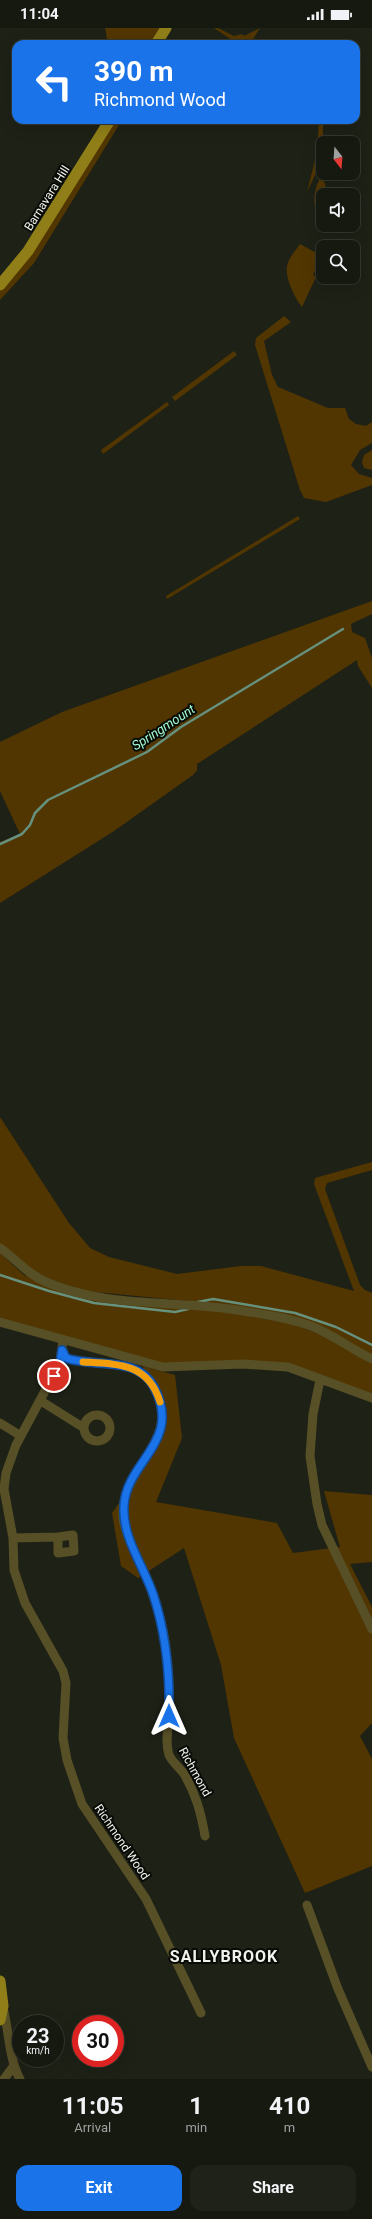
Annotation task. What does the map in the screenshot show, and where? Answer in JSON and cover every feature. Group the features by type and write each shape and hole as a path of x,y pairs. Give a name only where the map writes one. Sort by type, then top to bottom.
{"main road":[{"path":"158,40 166,28"},
{"name":"Barnavara Hill","path":"0,285 28,251 107,124"},
{"path":"0,1981 3,2006 0,2020"}],"street":[{"path":"0,1248 27,1272 62,1288 94,1296 236,1310 293,1320 312,1326 372,1359"},
{"path":"0,1322 163,1367 243,1364 288,1367 372,1398"},
{"name":"Richmond Wood","path":"63,1340 60,1364 42,1401 21,1436 6,1473 4,1489 13,1538 14,1570 25,1603 63,1671 66,1683 63,1738 67,1760 82,1804 146,1899 201,2013"},
{"name":"Richmond","path":"62,1350 66,1358 76,1361 120,1364 134,1369 146,1376 154,1386 160,1401 161,1429 156,1443 126,1491 123,1518 153,1595 165,1642 169,1695 167,1736 169,1756 184,1774 200,1805 205,1836"},
{"path":"320,1380 313,1414 310,1456 317,1504 322,1525 372,1628"},
{"path":"42,1401 84,1428"},
{"path":"0,1423 21,1436"},
{"path":"13,1538 58,1537"},
{"path":"307,1905 338,1990 372,2067"},
{"path":"3,2006 10,2034 12,2056"},
{"path":"4,2079 13,2067 20,2079"}],"shaded area":[{"path":"105,28 160,28 152,40 107,40"},
{"path":"214,28 218,28 234,36 242,34 244,36 260,28 252,40 232,40"},
{"path":"112,124 120,124 34,263 0,300 0,290"},
{"path":"319,124 323,124 323,136 318,136"},
{"path":"316,156 316,173 307,192"},
{"path":"319,180 324,180 326,188 316,188"},
{"path":"316,190 316,211 314,199"},
{"path":"300,244 316,253 316,269 313,275 316,277 302,307 293,292 288,279 287,268 292,255"},
{"path":"284,316 291,322 264,341 272,375 278,387 328,408 345,408 349,419 356,424 366,426 372,422 372,443 360,450 351,465 359,474 372,478 372,485 326,502 304,498 300,490 255,345 256,338"},
{"path":"234,351 237,355 175,401 172,397"},
{"path":"167,402 169,405 103,454 101,450"},
{"path":"372,450 372,470 364,468 362,462 364,455"},
{"path":"298,516 300,519 167,599 166,596"},
{"path":"372,601 372,614 351,624 352,632 365,638 372,658 372,688 358,666 357,660 197,764 197,770 193,775 114,831 0,903 0,842 20,834 0,791 0,742 62,712"},
{"path":"0,1117 69,1223 90,1248 109,1257 177,1274 241,1266 261,1266 354,1291 314,1184 315,1178 372,1162 372,1170 327,1183 325,1189 360,1285 365,1290 372,1293 372,1356 332,1332 198,1302 75,1289 37,1274 0,1244"},
{"path":"0,1253 24,1275 59,1291 237,1314 293,1324 329,1338 372,1362 372,1395 288,1365 174,1365 152,1362 0,1318"},
{"path":"142,1366 175,1375 182,1438 156,1502 277,1523 293,1553 340,1547 324,1491 372,1495 372,1562 350,1564 372,1607 372,1723 360,1736 372,1759 372,1866 305,1893 234,1738 221,1665 184,1548 138,1578 121,1566 112,1513 129,1489 161,1437 160,1390"}],"waterway":[{"name":"Springmount","path":"0,844 22,834 30,825 35,813 48,800 147,752 181,727 343,629"},
{"path":"0,1275 49,1291 94,1303 175,1312 188,1309"},
{"path":"198,1302 213,1299 295,1313 336,1327 372,1345"}],"slow traffic":[{"path":"83,1362 120,1364 134,1369 146,1376 154,1386 160,1402"}],"district":[{"name":"SALLYBROOK","path":"224,1956"}],"route":[{"path":"54,1376 60,1364 62,1350 66,1358 76,1361 120,1364 134,1369 146,1376 154,1386 160,1401 162,1417 161,1429 156,1443 135,1474 126,1491 123,1518 127,1533 153,1595 162,1627 166,1649 169,1716"}]}
